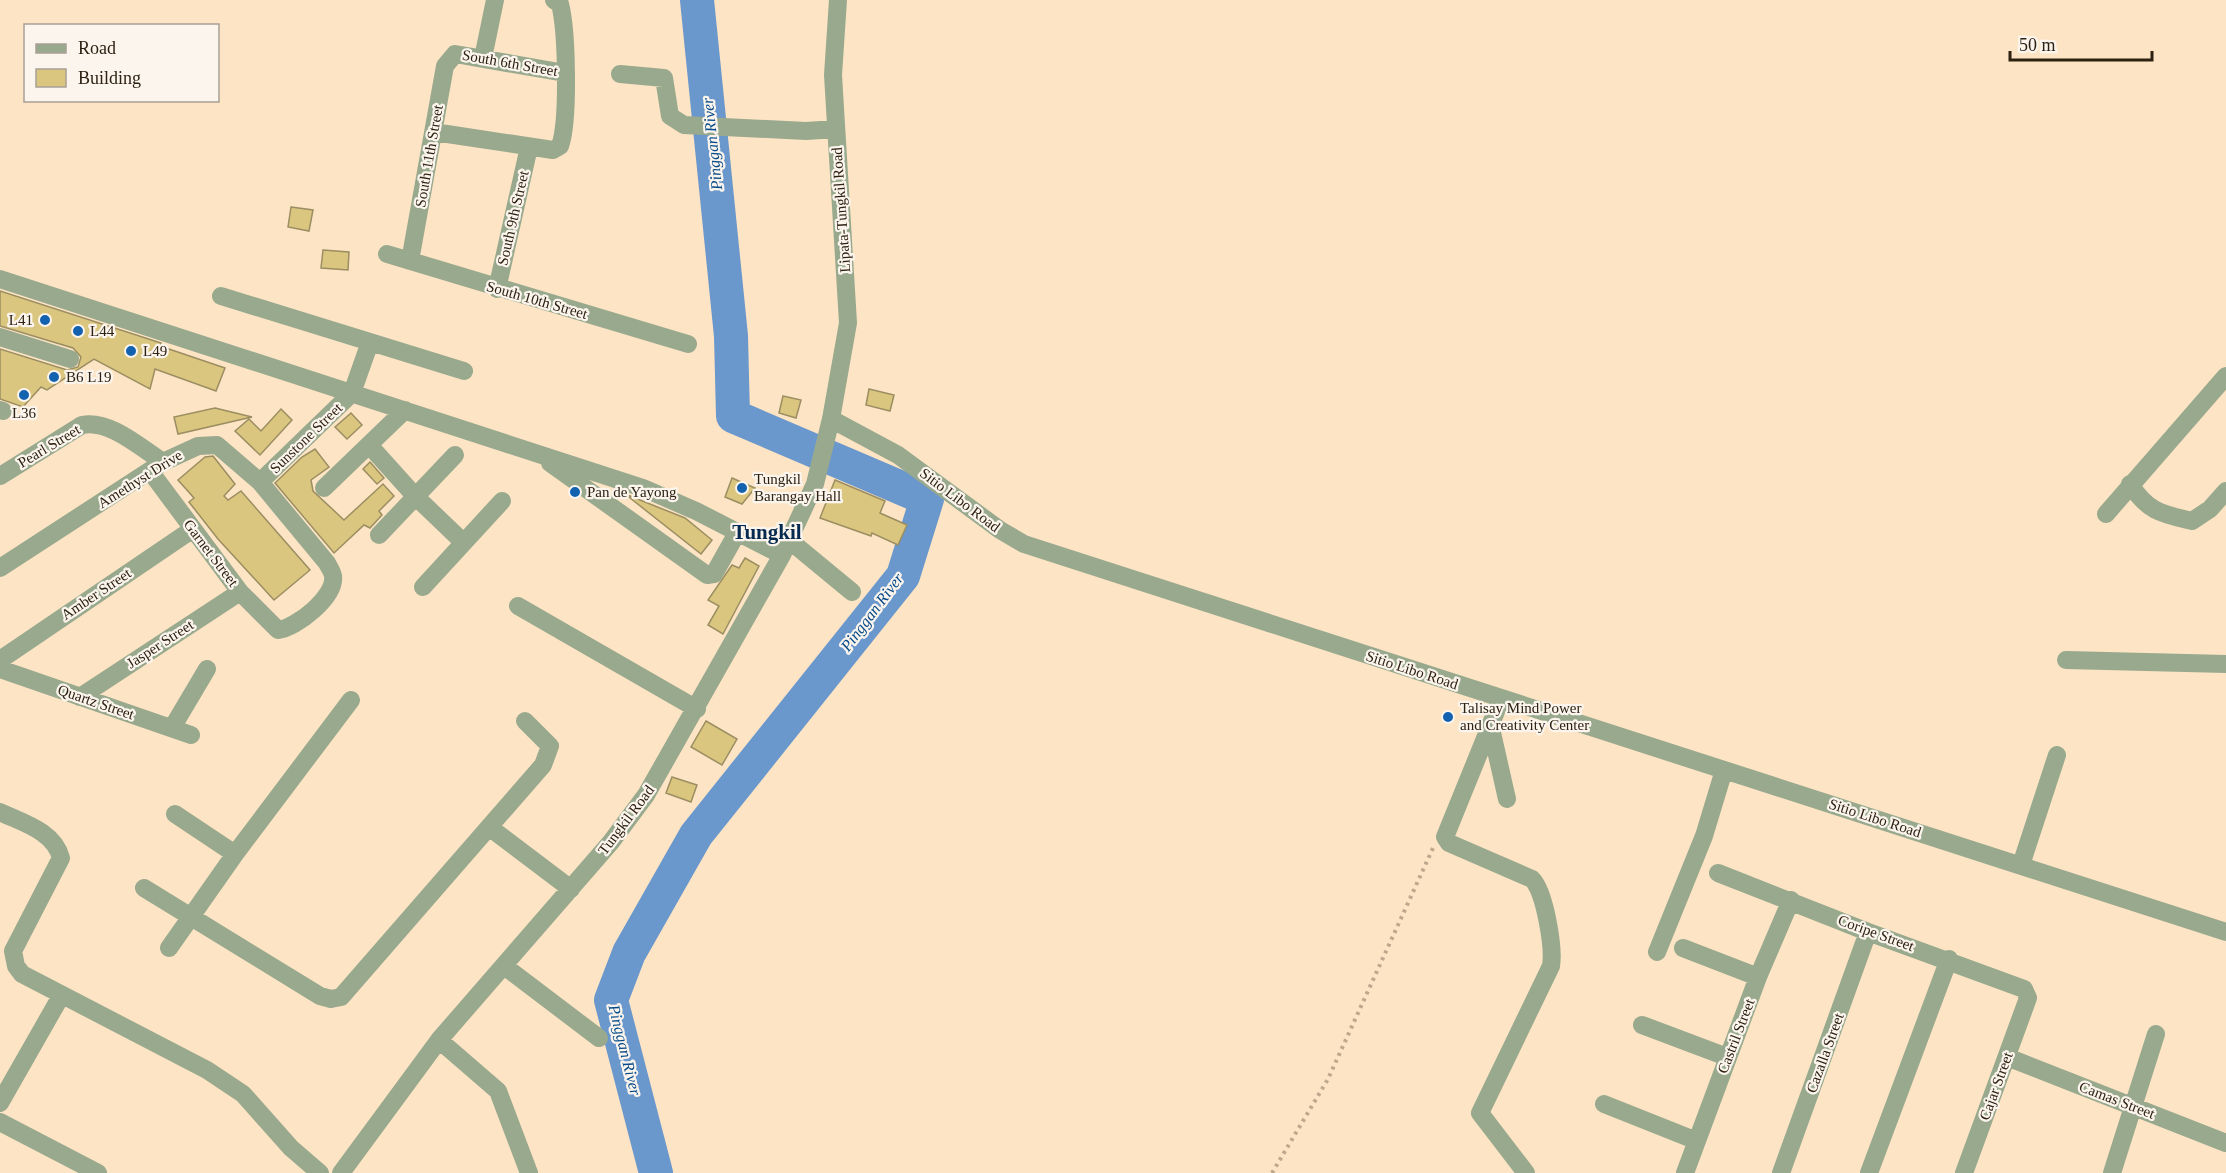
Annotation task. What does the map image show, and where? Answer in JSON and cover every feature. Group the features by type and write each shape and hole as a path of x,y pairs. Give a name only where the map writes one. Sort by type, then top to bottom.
{"street":[{"path":"483,58 495,0"},
{"name":"Lipata-Tungkil Road","path":"830,425 848,323 833,75 838,0"},
{"path":"434,132 553,150 560,146 565,73 564,20 557,2"},
{"name":"South 6th Street","path":"455,54 565,73"},
{"name":"South 11th Street","path":"410,261 445,66 455,54"},
{"path":"620,74 664,78 670,117 676,122 694,126 806,131 836,129"},
{"name":"South 9th Street","path":"497,289 529,147"},
{"name":"South 10th Street","path":"387,254 497,289 688,344"},
{"path":"0,279 643,488 696,511 737,533 785,548 852,592"},
{"path":"221,296 464,371"},
{"path":"0,337 70,359"},
{"path":"352,393 370,342"},
{"path":"2106,514 2226,376"},
{"name":"Sunstone Street","path":"260,483 352,393"},
{"path":"324,488 405,410"},
{"name":"Pearl Street","path":"0,476 82,424 94,422 127,439 157,467"},
{"name":"Tungkil Road","path":"341,1173 439,1040 571,889 646,795 697,709 785,548 815,484 830,425"},
{"name":"Sitio Libo Road","path":"830,425 898,455 1000,530 1024,544 2226,932"},
{"name":"Amethyst Drive","path":"0,568 157,467 198,446 217,445 260,483 327,563 333,576 331,588 302,621 289,628 278,630"},
{"path":"370,446 415,496 463,542"},
{"path":"536,453 707,575 714,574 737,533"},
{"path":"379,535 455,455"},
{"name":"Garnet Street","path":"157,467 193,529 240,592 278,630"},
{"path":"2130,484 2141,501 2158,513 2192,521 2210,509 2226,491"},
{"path":"423,587 502,501"},
{"name":"Amber Street","path":"0,660 193,529"},
{"name":"Jasper Street","path":"80,697 240,592"},
{"path":"518,606 697,709"},
{"path":"2066,660 2226,664"},
{"name":"Quartz Street","path":"0,669 191,735"},
{"path":"172,728 207,669"},
{"path":"1501,699 1446,831 1446,841 1532,879 1539,890 1553,953 1551,966 1480,1113 1526,1173"},
{"path":"169,948 235,854 351,700"},
{"path":"144,888 320,996 331,999 341,997 537,773 550,746 525,721"},
{"path":"1490,724 1507,799"},
{"path":"2021,866 2057,755"},
{"path":"1657,952 1704,836 1724,770"},
{"path":"0,813 43,833 57,844 61,858 13,951 16,966 22,974 207,1070 243,1094 291,1149 320,1173"},
{"path":"175,814 235,854"},
{"path":"489,827 571,889"},
{"name":"Coripe Street","path":"1718,873 1868,932 1949,959 2024,988 2028,998"},
{"name":"Castril Street","path":"1685,1173 1758,977 1791,900"},
{"name":"Cazalla Street","path":"1781,1173 1868,932"},
{"path":"1683,948 1758,977"},
{"path":"1869,1173 1949,959"},
{"path":"504,966 599,1038"},
{"path":"0,1103 61,996"},
{"name":"Cajar Street","path":"1964,1173 2028,998"},
{"path":"1642,1025 1727,1057"},
{"path":"2112,1173 2157,1034"},
{"path":"439,1040 498,1090 529,1173"},
{"name":"Camas Street","path":"2007,1057 2226,1143"},
{"path":"1604,1104 1697,1141"},
{"path":"0,1122 98,1173"}],"path":[{"path":"1272,1173 1328,1079 1436,842 1446,831"}],"building":[{"path":"291,207 313,210 309,231 288,227"},
{"path":"323,250 349,252 348,270 321,268"},
{"path":"0,291 161,343 160,346 225,368 216,391 155,369 150,389 94,359 47,390 41,387 23,407 0,399 0,349 67,370 78,367 81,357 73,348 0,326"},
{"path":"869,389 894,395 890,411 866,405"},
{"path":"783,396 801,400 796,418 779,413"},
{"path":"215,408 252,417 178,434 174,417"},
{"path":"281,409 292,420 260,455 235,431 249,419 261,431"},
{"path":"351,413 362,425 347,439 335,427"},
{"path":"315,449 329,467 311,480 313,491 344,520 383,484 394,496 379,511 382,515 370,528 364,525 334,553 275,483 302,457"},
{"path":"213,456 235,484 224,496 228,500 241,491 310,570 274,600 218,539 189,502 194,498 178,480 205,457"},
{"path":"370,462 384,478 377,484 363,469"},
{"path":"732,478 755,488 742,504 725,497"},
{"path":"835,480 885,501 880,513 907,525 898,545 872,533 871,536 820,518"},
{"path":"625,494 685,518 712,540 701,554"},
{"path":"745,558 759,566 723,634 708,625 719,606 708,600 732,565 739,568"},
{"path":"706,721 737,739 722,765 691,747"},
{"path":"672,777 697,785 691,802 666,793"}],"waterway":[{"name":"Pinggan River","path":"656,1173 611,1000 629,953 696,835 903,576 927,499 733,416 731,336 697,0"}],"place":[{"name":"L41","path":"45,320"},
{"name":"L44","path":"78,331"},
{"name":"L49","path":"131,351"},
{"name":"B6 L19","path":"54,377"},
{"name":"L36","path":"24,395"},
{"name":"Tungkil Barangay Hall","path":"742,488"},
{"name":"Pan de Yayong","path":"575,492"},
{"name":"Talisay Mind Power and Creativity Center","path":"1448,717"}],"district":[{"name":"Tungkil","path":"767,532"}]}
